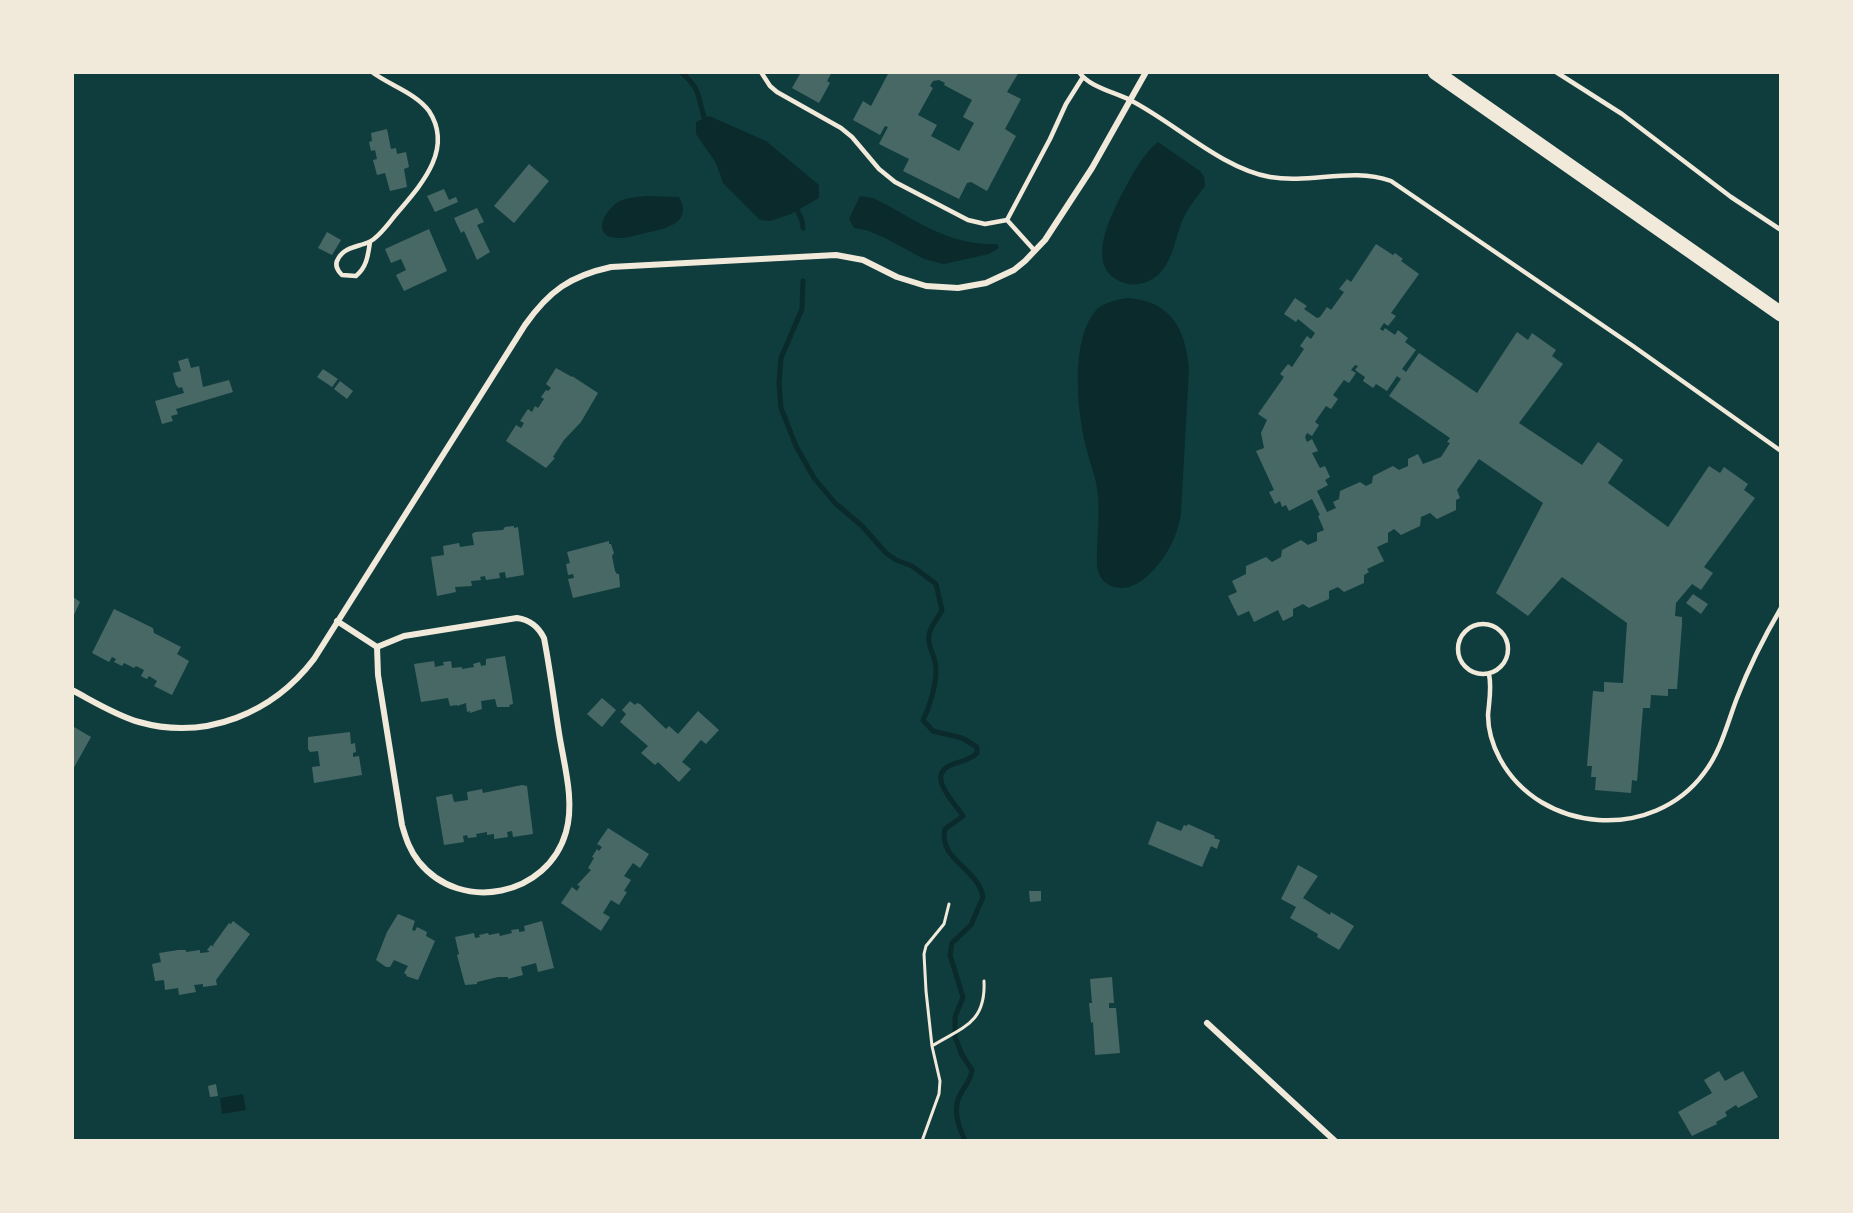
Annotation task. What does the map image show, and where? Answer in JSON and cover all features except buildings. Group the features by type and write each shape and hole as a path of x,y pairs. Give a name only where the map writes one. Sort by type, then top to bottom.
{"main road":[{"path":"1435,72 1781,314"}],"street":[{"path":"72,690 120,715 157,726 190,728 226,722 255,711 294,683 314,659 525,325 545,298 568,281 596,270 625,265 822,255 863,260 904,280 926,286 958,288 986,283 1025,261 1055,226 1092,168 1146,72"},
{"path":"510,619 530,621 540,631 545,645 570,809 569,822 560,848 534,878 522,885 496,892 468,891 454,888 430,873 412,852 402,825 378,675 377,646 404,636 510,619"},
{"path":"337,621 377,646"},
{"path":"1207,1023 1335,1141"}],"lane":[{"path":"370,242 367,261 362,271 356,276 342,275 336,264 338,258 346,250 370,242 387,225 428,174 434,163 437,140 436,129 427,108 372,72"},
{"path":"761,72 777,92 841,128 852,137 879,169 895,182 968,220 986,224 996,224 1007,220 1066,104 1083,77"},
{"path":"1079,72 1083,77 1130,100 1232,163 1256,173 1297,179 1368,175 1398,184 1781,451"},
{"path":"1556,72 1622,114 1731,198 1781,230"},
{"path":"1007,220 1035,251"},
{"path":"1489,674 1491,690 1488,718 1494,746 1500,759 1519,785 1532,796 1562,813 1596,821 1629,820 1655,811 1679,798 1703,774 1719,749 1750,665 1781,608"},
{"path":"1482,624 1499,629 1506,637 1508,646 1508,655 1504,664 1489,674 1480,675 1471,672 1458,658 1459,639 1465,631 1482,624"}],"path":[{"path":"922,1141 939,1094 940,1081 932,1046 924,954 926,946 944,924 949,904"},
{"path":"932,1046 969,1024 982,1008 984,981"}],"water":[{"path":"709,116 766,141 819,185 819,198 791,214 770,221 760,220 723,183 716,163 696,134 696,122"},
{"path":"1158,142 1200,171 1204,177 1205,186 1184,217 1171,255 1163,269 1148,281 1128,284 1114,278 1106,268 1102,256 1103,243 1112,214 1124,190 1143,158"},
{"path":"860,196 873,198 947,236 963,241 997,244 999,248 989,254 944,264 924,259 885,238 854,228 849,219"},
{"path":"633,197 679,197 683,206 679,220 658,230 631,237 614,238 605,234 602,224 607,213 615,204"},
{"path":"1127,298 1155,305 1173,319 1184,341 1189,368 1181,514 1177,530 1167,553 1148,576 1132,586 1123,588 1107,584 1100,576 1097,566 1098,498 1082,428 1078,374 1079,355 1088,322 1100,307"},
{"path":"243,1094 246,1110 222,1114 220,1098"}],"waterway":[{"path":"681,72 696,90 706,122"},
{"path":"795,205 803,228"},
{"path":"803,281 802,309 781,358 779,383 781,408 796,446 814,478 835,503 862,526 886,553 912,566 936,584 942,610 929,635 936,675 931,699 923,720 933,731 962,738 977,747 977,753 974,756 951,765 944,770 941,776 945,790 963,816 945,829 944,840 947,849 974,878 983,897 971,925 952,943 950,955 963,997 955,1017 955,1037 962,1055 972,1070 960,1095 956,1112 965,1141"}]}
